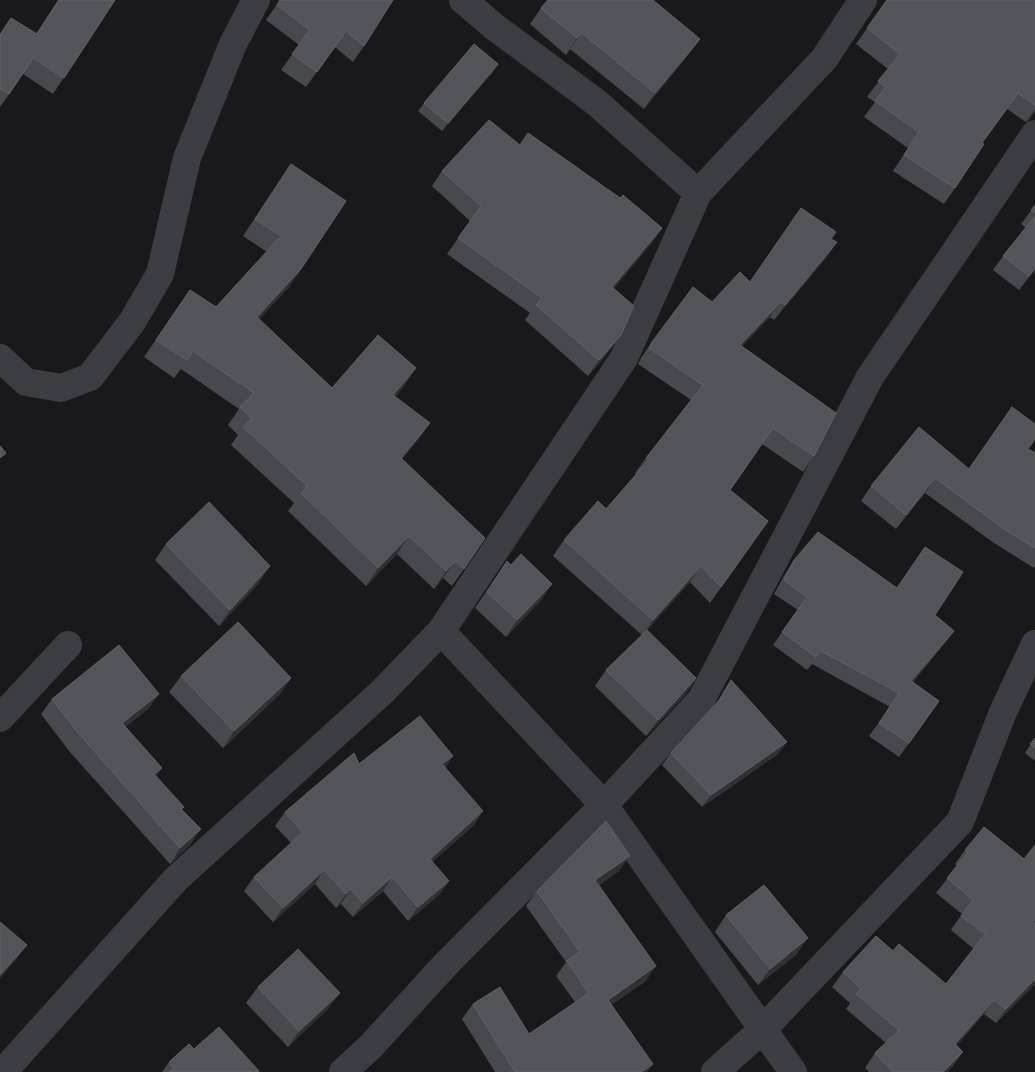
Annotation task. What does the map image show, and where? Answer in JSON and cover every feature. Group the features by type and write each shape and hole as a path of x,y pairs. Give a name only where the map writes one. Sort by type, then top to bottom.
{"street":[{"path":"0,358 26,382 61,388 90,376 132,322 160,274 188,158 232,44 256,0"},
{"path":"463,0 492,25 597,103 698,193"},
{"path":"3,1072 176,878 382,692 441,631 624,358 698,193 824,59 863,0"},
{"path":"344,1072 371,1046 447,963 604,805 701,700 870,377 1035,134"},
{"path":"441,631 604,805 793,1072"},
{"path":"715,1072 764,1030 960,822 1003,712 1035,644"},
{"path":"0,718 68,645"}],"building":[{"path":"59,0 115,0 64,78 33,58 9,94 0,89 0,35 11,18 37,34"},
{"path":"280,0 393,0 364,46 346,31 317,72 292,54 310,30 277,5"},
{"path":"548,0 653,0 700,39 655,93 582,33 577,38 541,8"},
{"path":"887,0 1035,0 1035,105 1018,93 982,143 984,144 955,188 904,155 919,132 875,101 886,87 878,81 900,54 867,28"},
{"path":"474,44 498,64 448,123 424,103"},
{"path":"489,120 520,145 528,133 620,198 623,195 662,228 612,287 634,306 621,335 599,360 536,305 542,298 458,238 481,206 442,171"},
{"path":"291,164 346,201 301,269 257,317 332,388 378,335 416,368 393,395 430,423 401,458 485,538 464,569 456,561 446,571 409,536 378,568 301,493 307,486 243,427 252,419 240,407 254,393 193,351 187,360 156,340 190,290 216,307 281,236 255,219"},
{"path":"1035,205 1035,213 1031,210"},
{"path":"801,208 836,232 831,239 837,242 785,305 781,302 740,345 836,413 814,456 773,428 730,490 768,521 721,587 701,566 653,620 564,540 598,501 606,509 649,460 646,458 703,385 649,348 652,342 693,287 712,302 740,272 750,282"},
{"path":"1035,216 1035,268 1029,276 1003,256"},
{"path":"1012,407 1035,424 1035,439 1028,449 1035,453 1035,548 1004,529 935,478 906,515 871,486 919,427 969,469"},
{"path":"0,446 6,453 0,458"},
{"path":"209,502 270,566 230,610 166,544"},
{"path":"818,532 897,588 925,547 963,572 935,615 954,631 911,681 939,701 909,743 879,723 899,693 821,651 816,657 782,632 807,597 784,580 794,560"},
{"path":"521,554 552,584 517,620 487,592 507,561 511,565"},
{"path":"238,622 291,678 234,731 181,676"},
{"path":"647,630 696,678 658,720 606,670"},
{"path":"119,645 159,694 122,723 162,768 154,774 184,807 181,809 201,829 180,848 80,735 52,699"},
{"path":"731,680 787,742 711,795 671,753 721,698"},
{"path":"420,716 453,756 442,764 483,811 430,859 449,881 418,907 392,877 363,903 351,889 346,894 324,870 283,908 254,877 303,832 285,812 354,753 359,764"},
{"path":"1035,738 1035,748 1030,744"},
{"path":"606,821 630,856 595,880 656,966 608,1000 653,1064 641,1072 515,1072 473,1004 500,987 529,1034 589,993 567,961 580,952 537,891"},
{"path":"984,827 1024,859 1035,845 1035,919 1033,922 1035,924 1035,979 1006,1009 994,1000 955,1044 963,1052 943,1072 893,1072 875,1053 899,1030 856,994 861,989 843,972 876,936 893,951 899,944 946,984 985,934 961,916 973,900 947,878 968,852 965,850"},
{"path":"764,885 808,938 770,969 726,915"},
{"path":"0,922 27,945 0,975"},
{"path":"298,949 340,993 299,1031 258,987"},
{"path":"219,1027 259,1071 169,1072 174,1068 169,1062 189,1044 194,1049"}]}
